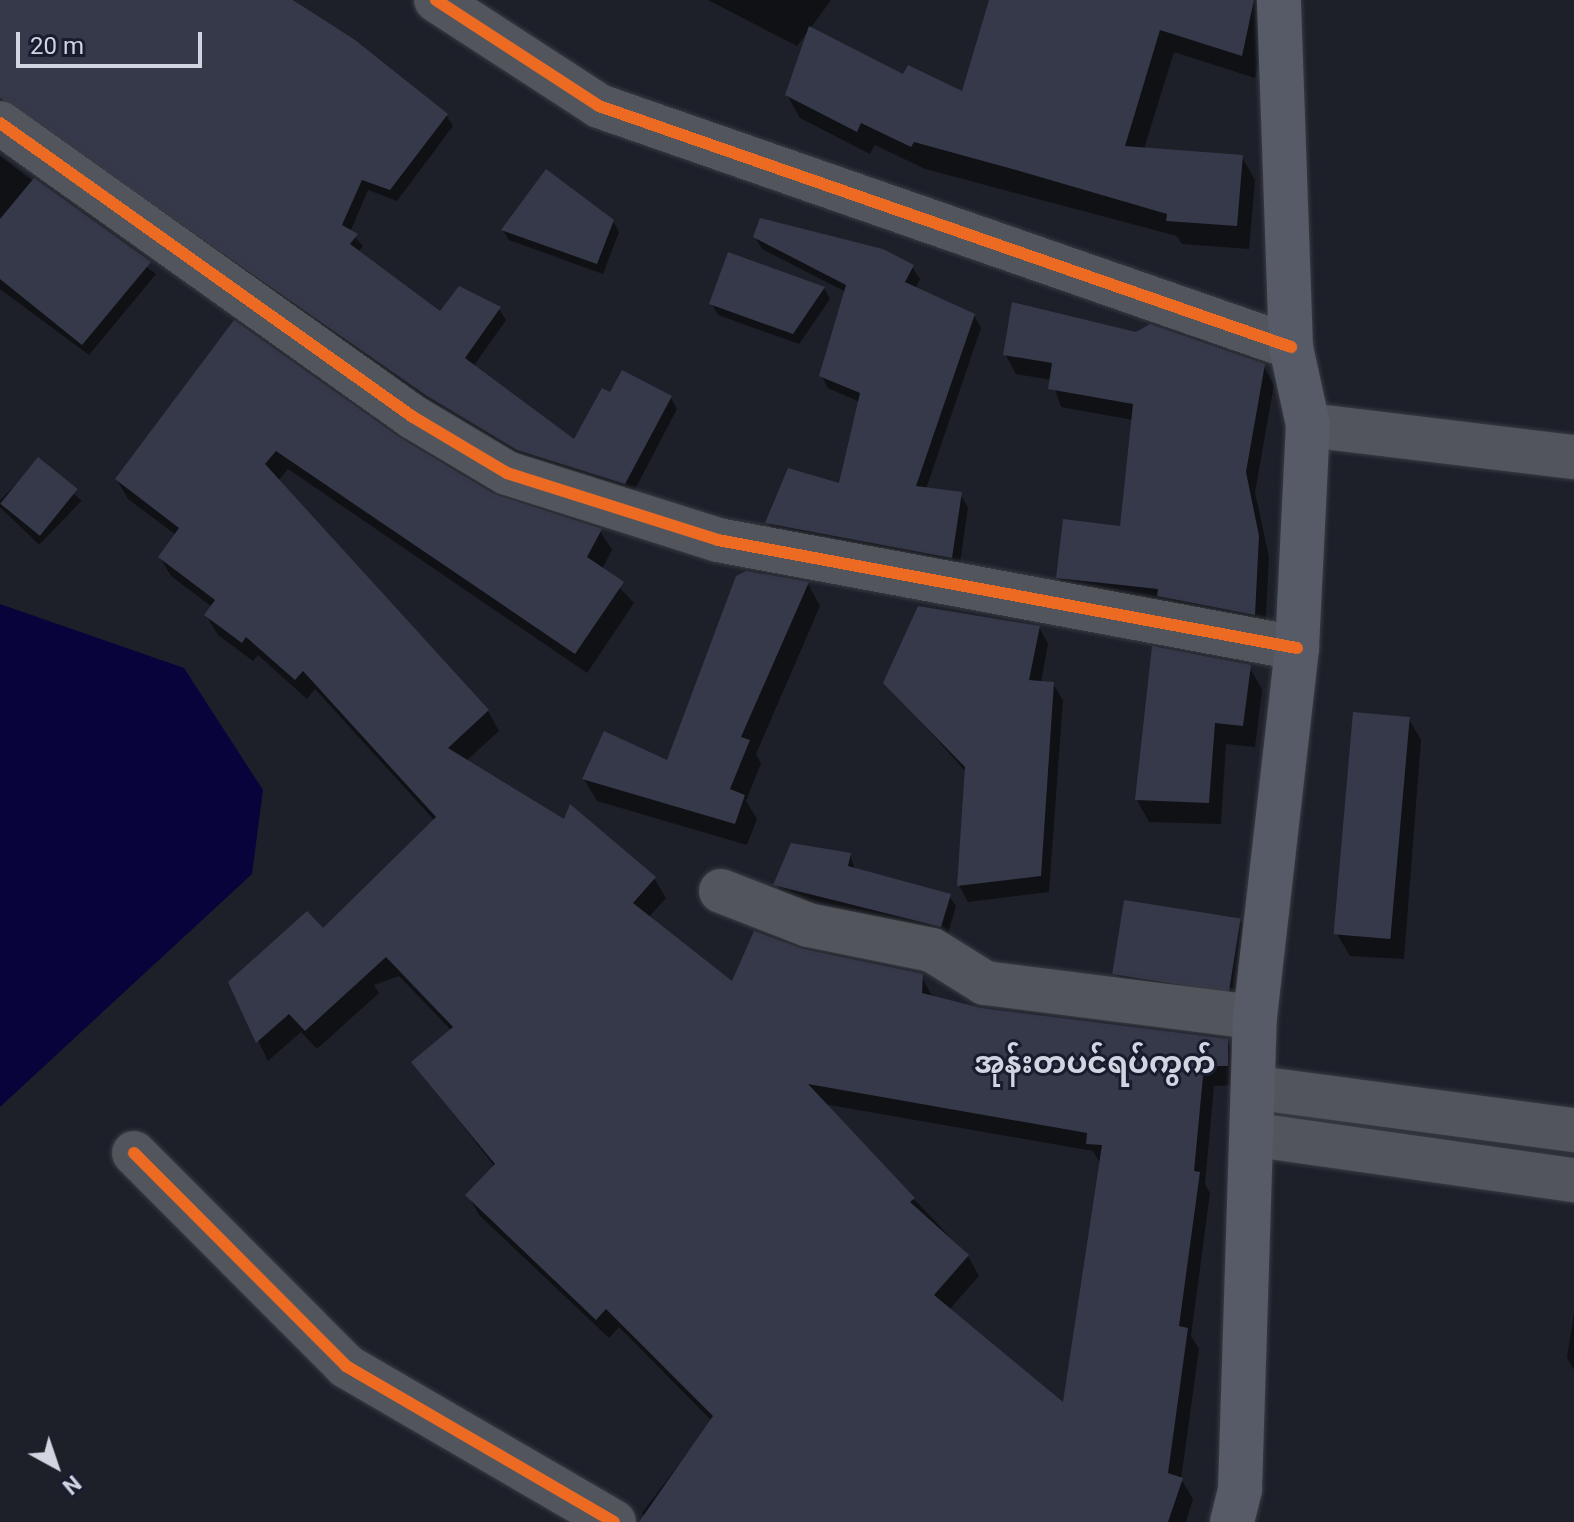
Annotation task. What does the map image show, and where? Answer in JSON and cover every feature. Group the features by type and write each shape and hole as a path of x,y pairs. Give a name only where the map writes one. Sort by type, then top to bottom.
{"main road":[{"path":"1232,1522 1240,1489 1258,1088 1255,1017 1297,648 1308,425 1291,347 1279,0"}],"street":[{"path":"436,0 599,106 1291,347"},
{"path":"0,123 400,408 507,473 718,540 1297,648"},
{"path":"1308,425 1574,457"},
{"path":"721,891 808,925 932,950 985,983 1255,1017"},
{"path":"1258,1088 1574,1130"},
{"path":"1256,1135 1574,1180"},
{"path":"134,1153 346,1366 614,1522"}],"shaded area":[{"path":"0,604 184,668 263,790 252,874 0,1107"}],"building":[{"path":"0,0 293,0 355,40 448,114 390,190 362,180 342,225 358,234 350,244 440,311 459,286 501,307 465,358 574,439 602,388 610,392 622,370 672,396 625,484 517,450 427,396 0,98"},
{"path":"989,0 1254,0 1242,56 1160,30 1125,146 1243,155 1237,226 1166,221 1167,214 1016,170 914,142 911,147 861,123 857,132 785,95 809,26 903,74 908,65 962,91"},
{"path":"546,169 614,220 597,264 501,230"},
{"path":"34,178 151,262 82,345 0,279 0,219"},
{"path":"760,218 883,249 914,265 905,282 975,314 916,486 962,492 952,558 765,523 788,468 839,483 860,393 819,376 846,285 753,237"},
{"path":"728,252 825,287 793,334 709,304"},
{"path":"1012,302 1136,332 1150,324 1265,364 1246,472 1259,536 1255,615 1157,596 1158,589 1056,578 1063,519 1120,526 1133,404 1048,389 1052,363 1003,355"},
{"path":"234,320 399,437 494,494 602,529 587,557 624,582 575,654 276,451 265,464 489,710 448,748 564,819 570,804 656,877 633,903 732,981 754,931 803,949 923,974 922,993 981,1008 1228,1039 1228,1066 1204,1066 1194,1171 1200,1172 1179,1326 1188,1328 1168,1473 1183,1478 1168,1522 639,1522 713,1416 606,1309 596,1320 465,1195 495,1164 411,1062 453,1027 386,957 305,1031 289,1014 256,1043 228,982 307,911 323,928 436,817 303,671 295,680 246,637 242,643 204,615 215,600 158,557 179,528 115,479","holes":["808,1084 1087,1133 1086,1144 1102,1145 1063,1402 934,1295 969,1255 910,1202 915,1198"]},
{"path":"38,457 78,489 40,536 0,504"},
{"path":"746,571 809,582 741,737 750,740 730,789 745,795 735,824 582,779 604,731 667,760 736,576"},
{"path":"918,606 1040,626 1029,680 1054,682 1041,876 957,886 965,767 883,683"},
{"path":"1152,646 1251,665 1243,726 1215,723 1209,803 1135,800"},
{"path":"1353,712 1410,717 1390,939 1334,934"},
{"path":"791,843 851,853 848,866 951,894 941,927 773,885"},
{"path":"1124,900 1241,918 1229,993 1112,974"}],"cycle path":[{"path":"436,0 599,106 1291,347"},
{"path":"0,123 413,417 507,473 718,540 1297,648"},
{"path":"134,1153 346,1366 614,1522"}],"district":[{"name":"အုန်းတပင်ရပ်ကွက်","path":"1095,1063"}]}
